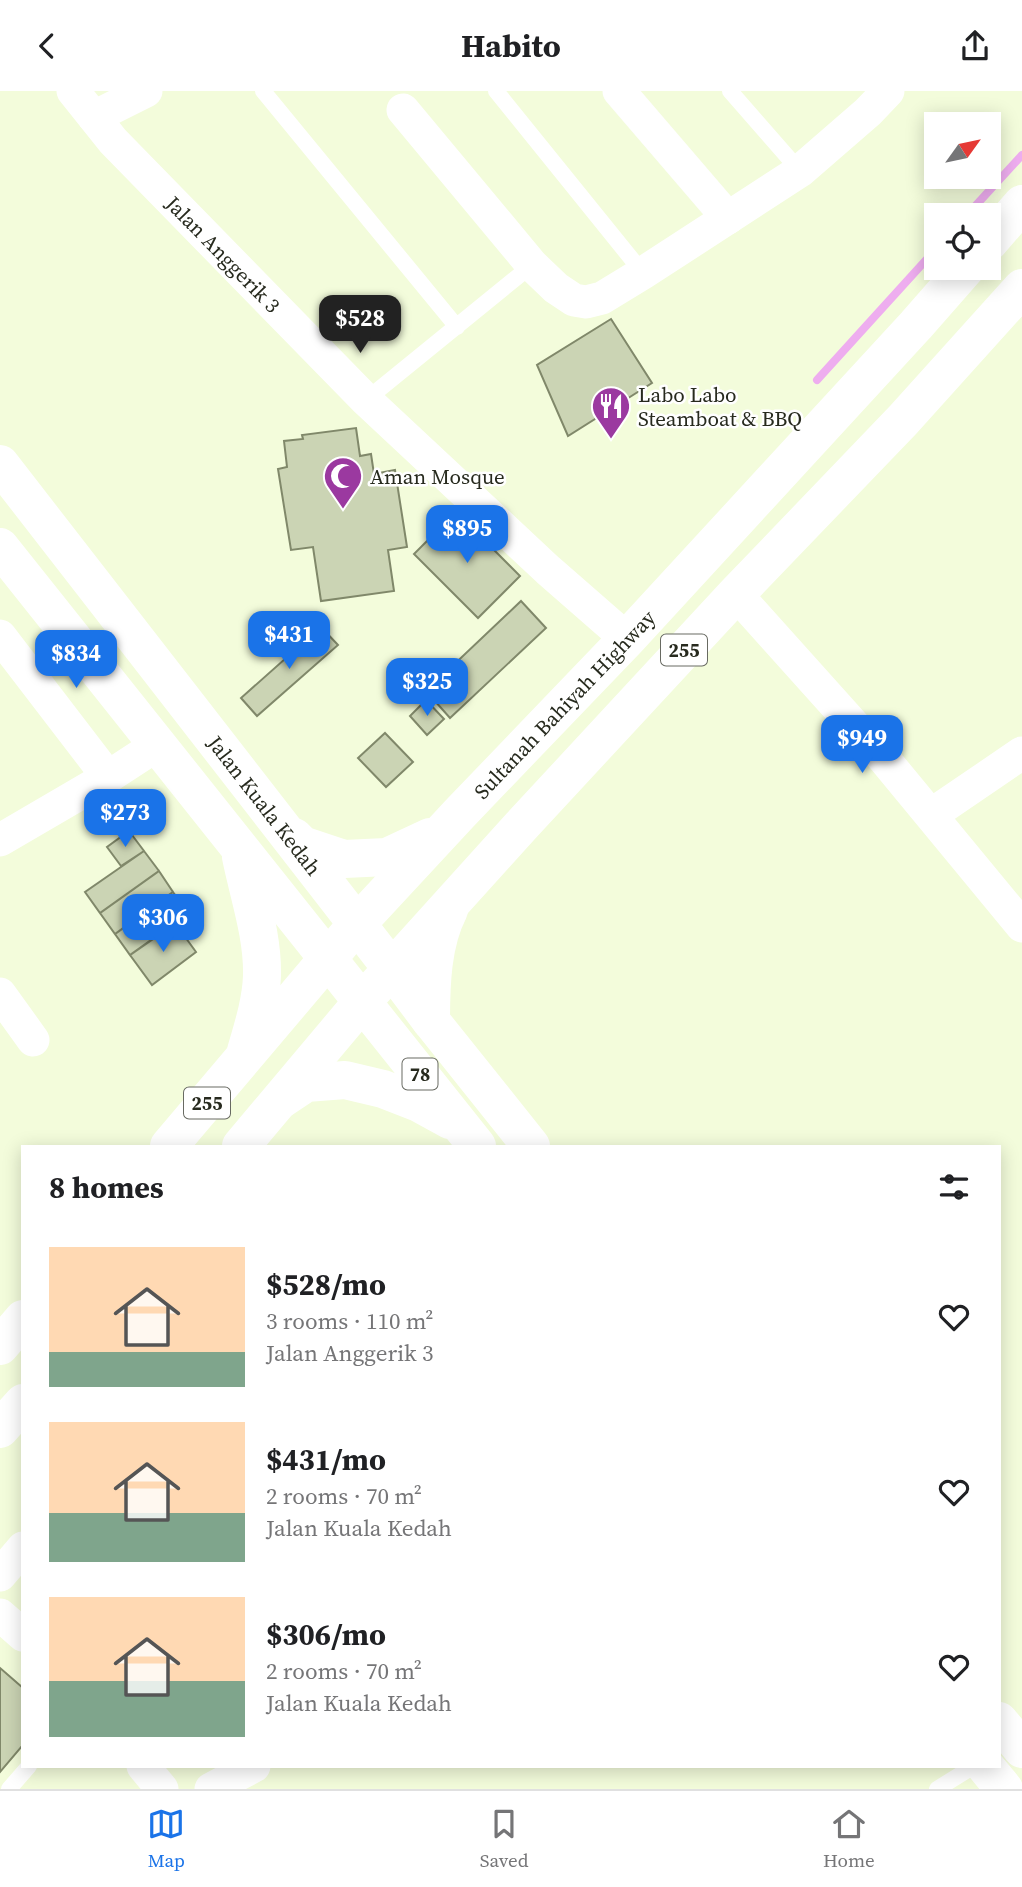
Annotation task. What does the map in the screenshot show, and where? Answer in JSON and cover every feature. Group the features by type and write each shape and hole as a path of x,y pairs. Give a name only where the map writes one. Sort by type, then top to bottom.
{"main road":[{"path":"1001,228 1022,204"},
{"path":"1001,253 1022,235"},
{"name":"Sultanah Bahiyah Highway","path":"170,1145 357,924 627,639 955,280"},
{"path":"916,325 970,280"},
{"name":"255","path":"242,1145 362,1002 468,884 736,594 903,420 1022,288"},
{"name":"Jalan Kuala Kedah","path":"0,464 530,1145"},
{"name":"78","path":"0,547 469,1136"},
{"path":"271,813 302,845 344,859 387,857 427,839 460,813"},
{"path":"239,848 259,935 262,977 256,1018 244,1059"},
{"path":"431,1021 437,948 448,913 468,884"},
{"path":"278,1102 306,1083 345,1080 383,1089 419,1103 469,1136"},
{"path":"0,1346 21,1321"},
{"path":"0,1429 21,1404"},
{"path":"1001,1723 1022,1749"},
{"path":"987,1768 1004,1789"}],"street":[{"name":"Jalan Anggerik 3","path":"73,91 113,141 366,400 627,639"},
{"path":"94,117 146,91"},
{"path":"619,91 727,218"},
{"path":"403,110 532,265 556,288 574,300 586,302 602,298 643,273 800,171 869,98"},
{"path":"736,594 885,760 1022,926"},
{"path":"0,636 108,777"},
{"path":"0,840 157,745"},
{"path":"931,815 1022,753"},
{"path":"0,994 33,1039"},
{"path":"0,1575 21,1550"},
{"path":"0,1615 21,1634"},
{"path":"145,1768 162,1789"},
{"path":"211,1789 250,1768"}],"lane":[{"path":"263,91 457,327"},
{"path":"496,91 643,273"},
{"path":"730,91 800,171"},
{"path":"366,400 532,265"},
{"path":"9,1789 27,1768"},
{"path":"937,1789 971,1768"}],"building":[{"path":"611,319 652,383 568,436 537,365"},
{"name":"Aman Mosque","path":"356,428 360,456 371,454 374,474 395,470 407,547 388,550 394,591 321,601 313,547 291,550 278,469 287,467 284,441 303,439 302,435"},
{"path":"456,512 520,576 478,618 414,554"},
{"path":"521,601 546,628 450,718 426,691"},
{"path":"321,627 338,645 257,716 241,698"},
{"path":"426,700 444,719 427,735 410,716"},
{"path":"385,733 413,762 386,787 358,758"},
{"path":"129,831 144,851 121,866 107,847"},
{"path":"144,851 159,871 100,913 85,892"},
{"path":"159,871 173,892 115,934 100,913"},
{"path":"173,892 189,914 130,955 115,934"},
{"path":"175,923 196,952 152,985 130,955"},
{"path":"0,1668 21,1686 21,1747 0,1772"}],"waterway":[{"path":"978,203 1022,155"},
{"path":"817,380 924,262"}],"place":[{"name":"Labo Labo Steamboat & BBQ","path":"611,440"},
{"name":"Aman Mosque","path":"343,510"}]}
